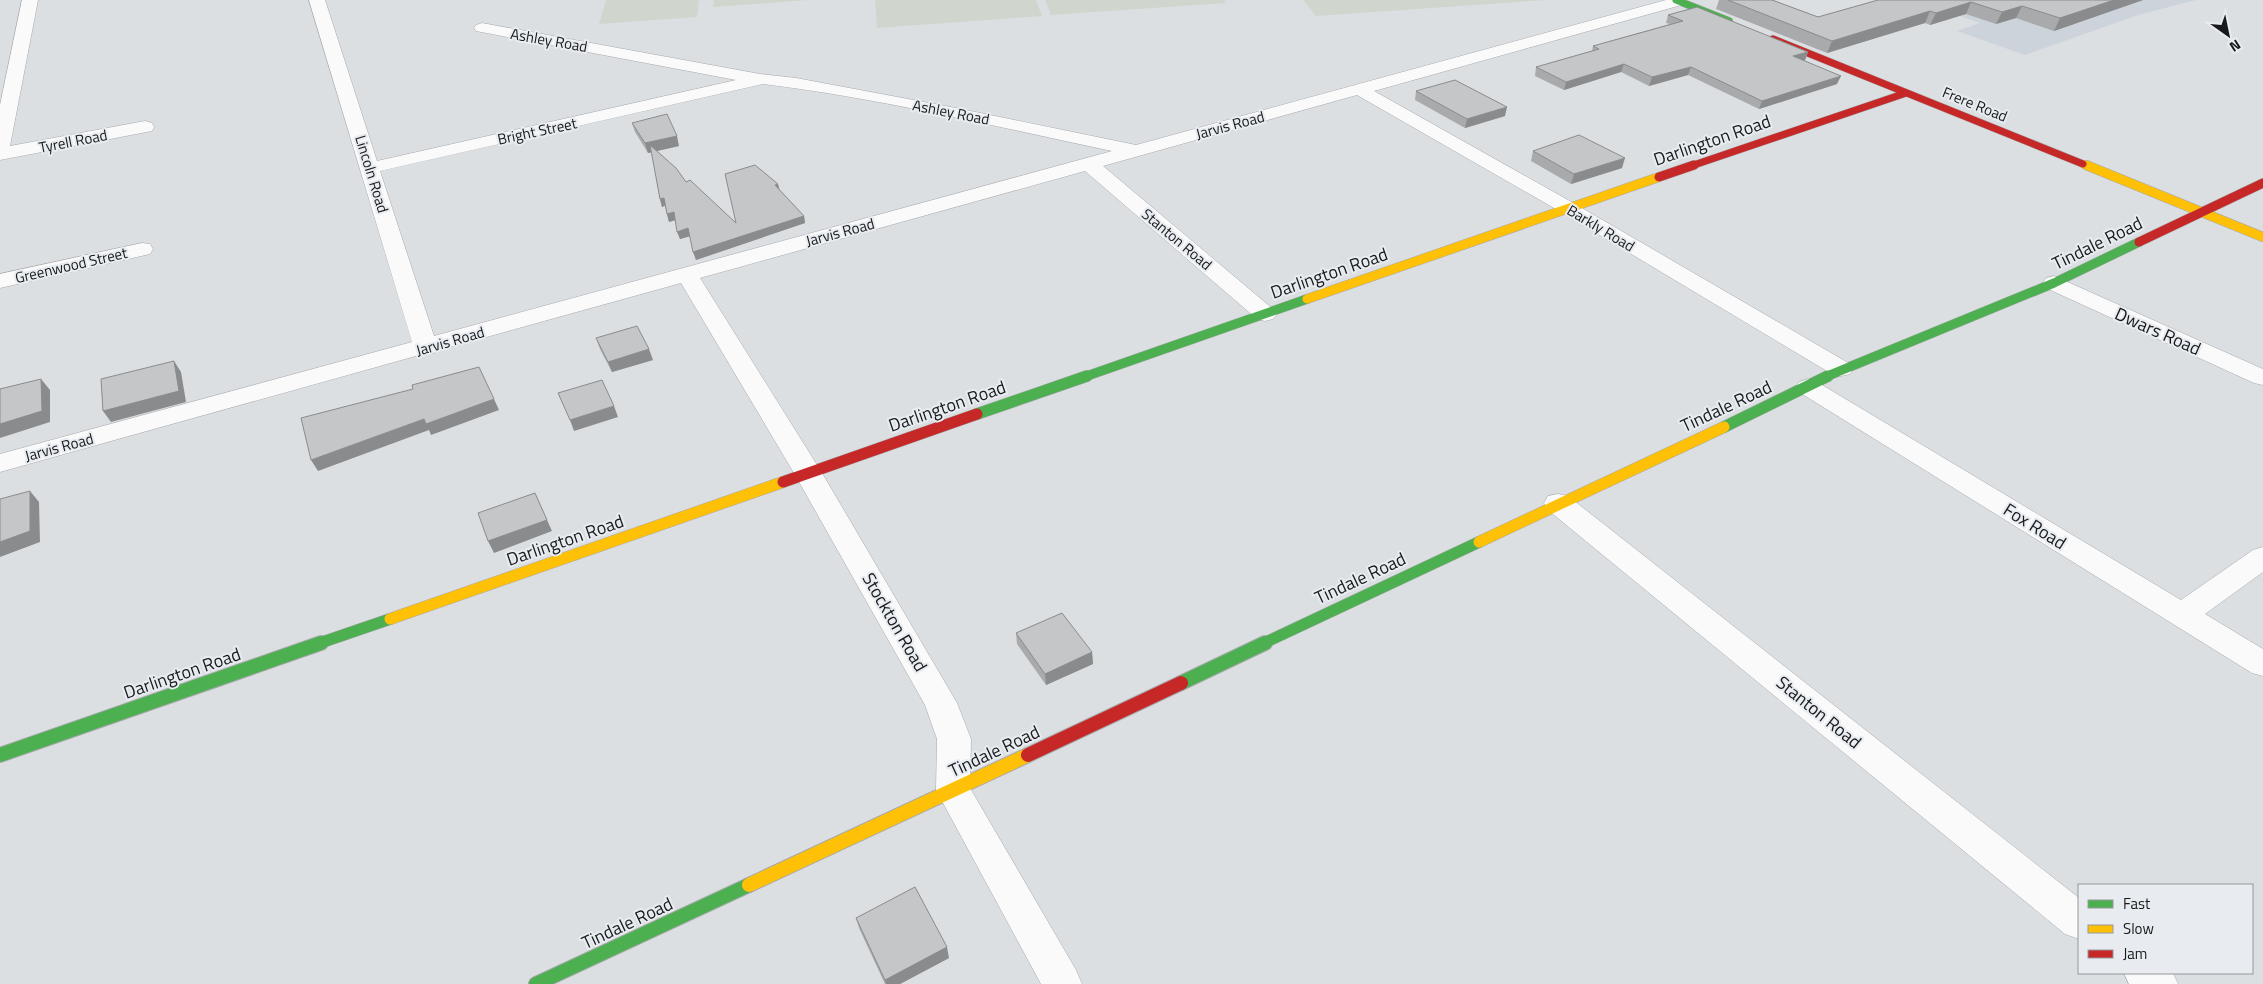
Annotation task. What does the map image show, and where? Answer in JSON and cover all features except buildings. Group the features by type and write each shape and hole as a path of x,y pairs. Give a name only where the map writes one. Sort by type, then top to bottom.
{"street":[{"path":"0,150 30,0"},
{"name":"Lincoln Road","path":"317,0 426,348"},
{"path":"1678,1 1738,25"},
{"name":"Jarvis Road","path":"0,464 1678,1"},
{"name":"Ashley Road","path":"482,28 763,79 796,83 1138,150"},
{"name":"Frere Road","path":"1762,35 2263,237"},
{"path":"0,63 18,60"},
{"name":"Ashley Road","path":"703,94 763,79"},
{"name":"Barkly Road","path":"1360,90 1568,208 1841,369"},
{"name":"Darlington Road","path":"0,755 1906,92"},
{"name":"Bright Street","path":"370,168 703,94"},
{"name":"Tyrell Road","path":"0,154 145,127"},
{"name":"Stanton Road","path":"1089,164 1265,314"},
{"name":"Tindale Road","path":"536,984 953,790 1808,387 1841,369 2054,284 2263,183"},
{"name":"Greenwood Street","path":"0,281 142,249"},
{"name":"Stockton Road","path":"687,275 808,474 942,703 954,739 953,790"},
{"name":"Dwars Road","path":"2054,284 2263,378"},
{"name":"Fox Road","path":"1808,387 2263,664"},
{"name":"Stanton Road","path":"1558,504 2078,920"},
{"path":"2181,615 2263,557"},
{"path":"953,790 1062,984"},
{"path":"2145,974 2158,984"}],"shaded area":[{"path":"606,0 699,0 697,17 599,24"},
{"path":"714,0 808,0 713,7"},
{"path":"875,0 1036,0 1042,16 877,28"},
{"path":"1045,0 1224,0 1226,3 1051,15"},
{"path":"1303,0 1546,0 1316,16"},
{"path":"1912,0 2196,0 2138,15 2025,55 1957,31 1980,23"}],"traffic: fast":[{"path":"1676,0 1729,21"},
{"path":"1724,427 1841,369 2054,283 2139,242"},
{"path":"977,414 1307,299"},
{"path":"1181,683 1479,542"},
{"path":"0,755 390,619"},
{"path":"536,984 749,885"}],"traffic: slow":[{"path":"2083,164 2263,237"},
{"path":"1307,299 1659,177"},
{"path":"1479,542 1724,427"},
{"path":"390,619 783,482"},
{"path":"749,885 1028,755"}],"traffic: jam":[{"path":"1773,39 2083,164"},
{"path":"1659,177 1906,93"},
{"path":"2139,242 2263,183"},
{"path":"783,482 977,414"},
{"path":"1028,755 1181,683"}]}
